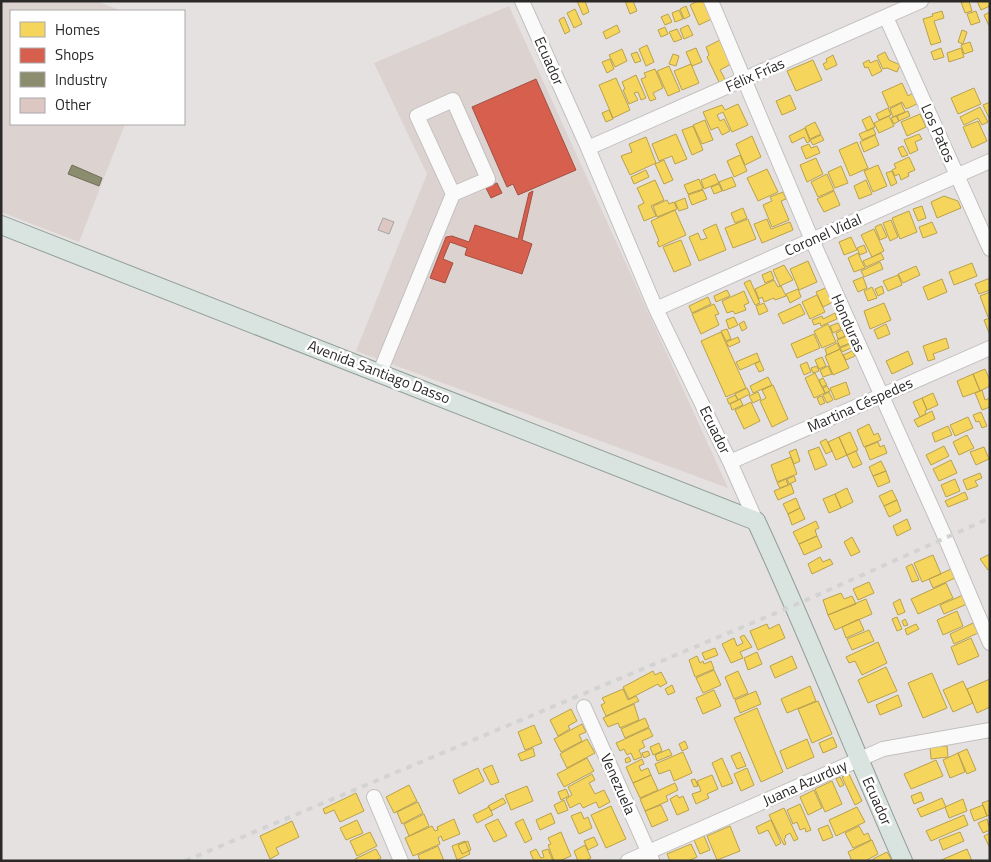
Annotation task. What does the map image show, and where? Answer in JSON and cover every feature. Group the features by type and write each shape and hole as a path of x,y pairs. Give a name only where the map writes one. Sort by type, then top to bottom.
{"main road":[{"name":"Avenida Santiago Dasso","path":"1,225 756,521"},
{"name":"Ecuador","path":"756,521 795,605 858,760 903,861"}],"street":[{"name":"Ecuador","path":"522,1 588,148 656,309 730,462 756,521"},
{"name":"Honduras","path":"711,1 812,240 945,537 990,643"},
{"name":"Félix Frías","path":"588,148 922,1"},
{"name":"Los Patos","path":"886,17 990,249"},
{"path":"380,372 453,194 488,179 453,100 417,116 453,194"},
{"name":"Coronel Vidal","path":"656,309 990,161"},
{"name":"Martina Céspedes","path":"730,462 990,348"},
{"name":"Venezuela","path":"584,707 650,856"},
{"name":"Juana Azurduy","path":"628,861 650,856 883,749 990,730"},
{"path":"374,796 401,861"}],"shaded area":[{"path":"1,1 96,1 119,10 10,10 10,125 125,125 79,242 1,212"},
{"path":"509,6 728,488 356,351 427,174 374,63"}],"building: Homes":[{"path":"577,1 585,1 589,12 583,15"},
{"path":"625,1 633,1 637,11 630,14"},
{"path":"698,1 709,1 716,17 699,25 690,5"},
{"path":"969,1 972,11 965,13 961,2"},
{"path":"977,1 990,1 990,6 981,10"},
{"path":"686,6 690,16 684,19 680,9"},
{"path":"575,9 582,24 574,28 567,13"},
{"path":"679,10 683,19 675,22 672,13"},
{"path":"942,11 944,18 934,21 941,42 931,45 923,19"},
{"path":"976,11 980,22 971,25 967,14"},
{"path":"990,12 990,28 984,15"},
{"path":"668,14 672,22 665,25 661,17"},
{"path":"564,17 570,31 565,34 559,20"},
{"path":"617,25 620,32 606,39 603,32"},
{"path":"688,25 693,35 684,39 680,29"},
{"path":"665,27 668,34 661,37 658,30"},
{"path":"677,29 682,39 674,42 669,32"},
{"path":"962,30 967,32 963,44 958,42"},
{"path":"722,39 731,64 720,70 726,81 720,84 707,57 709,55 706,47"},
{"path":"970,42 973,51 964,54 961,45"},
{"path":"647,45 654,62 646,66 639,49"},
{"path":"696,48 702,62 692,66 686,52"},
{"path":"941,48 944,57 934,60 931,52"},
{"path":"961,48 964,57 949,62 947,53"},
{"path":"622,49 627,61 615,67 609,55"},
{"path":"637,52 641,61 635,63 631,54"},
{"path":"885,52 889,60 900,65 897,72 887,68 883,69 877,56"},
{"path":"673,54 679,56 676,66 669,64"},
{"path":"833,55 837,65 826,70 823,64 827,62 826,59"},
{"path":"610,59 614,69 607,73 602,62"},
{"path":"813,60 822,80 796,91 787,71"},
{"path":"869,60 870,63 877,60 882,71 872,76 868,67 865,68 863,63"},
{"path":"691,64 699,83 682,90 674,71"},
{"path":"669,66 680,91 668,96 657,71"},
{"path":"655,69 663,88 653,93 656,99 650,101 641,79 646,77 644,73"},
{"path":"636,75 646,98 641,100 638,92 634,93 638,100 629,104 622,82"},
{"path":"616,78 630,110 613,118 599,85"},
{"path":"902,83 908,96 913,93 917,104 906,109 902,102 889,108 882,92"},
{"path":"974,88 981,104 958,114 951,98"},
{"path":"790,95 796,109 782,115 776,101"},
{"path":"990,102 990,120 983,105"},
{"path":"901,103 905,112 893,117 890,109"},
{"path":"738,104 748,125 732,132 723,112 717,115 720,121 724,119 730,131 722,135 718,127 711,130 703,112 722,105 725,110"},
{"path":"980,107 988,122 982,125 978,118 964,125 960,117"},
{"path":"888,108 891,115 879,120 876,114"},
{"path":"609,110 613,119 606,122 602,113"},
{"path":"908,111 910,116 899,121 897,116"},
{"path":"920,114 926,127 907,136 901,122"},
{"path":"870,116 875,127 867,131 862,120"},
{"path":"889,116 894,126 879,133 874,123"},
{"path":"896,116 899,121 894,124 891,118"},
{"path":"705,120 713,140 702,144 693,125"},
{"path":"978,121 987,141 972,148 963,127"},
{"path":"815,122 821,134 810,139 805,127"},
{"path":"693,126 703,150 692,155 682,130"},
{"path":"805,128 810,141 807,143 804,137 792,143 789,136"},
{"path":"873,128 876,134 862,140 859,134"},
{"path":"676,134 687,159 675,164 672,156 659,161 652,144"},
{"path":"919,134 922,139 915,142 918,150 910,154 904,140"},
{"path":"821,135 824,140 813,145 810,140"},
{"path":"875,135 879,145 864,152 860,142"},
{"path":"752,136 761,157 745,165 736,144"},
{"path":"646,137 656,163 630,175 621,156 632,152 629,144"},
{"path":"857,142 868,168 850,176 839,150"},
{"path":"809,144 811,148 817,146 820,153 806,159 801,147"},
{"path":"903,146 908,155 902,157 898,148"},
{"path":"740,155 747,171 734,177 727,161"},
{"path":"909,157 915,170 908,173 909,176 901,180 899,174 895,176 892,170 896,168 894,164"},
{"path":"816,158 823,174 807,182 800,165"},
{"path":"664,160 673,180 664,184 655,164"},
{"path":"878,165 887,186 873,192 864,171"},
{"path":"841,166 848,183 835,188 828,172"},
{"path":"767,169 778,192 758,201 747,178"},
{"path":"646,170 649,177 634,184 631,177"},
{"path":"892,171 897,183 891,186 886,173"},
{"path":"715,174 719,183 704,189 701,180"},
{"path":"827,174 834,190 818,197 811,182"},
{"path":"732,177 736,186 723,191 719,182"},
{"path":"699,179 703,189 688,194 684,185"},
{"path":"655,180 664,200 651,206 656,216 644,221 638,206 644,203 637,188"},
{"path":"866,180 872,194 859,199 854,186"},
{"path":"719,184 722,191 714,194 711,187"},
{"path":"703,190 707,199 692,205 688,195"},
{"path":"834,191 840,205 824,212 817,199"},
{"path":"783,192 786,199 781,201 789,220 772,227 763,205 772,201 770,197"},
{"path":"944,196 958,201 961,208 937,218 931,202"},
{"path":"685,198 688,208 679,211 675,202"},
{"path":"667,200 669,204 674,202 677,209 657,217 653,206"},
{"path":"922,206 926,218 918,221 913,209"},
{"path":"743,208 747,218 735,223 731,213"},
{"path":"675,210 686,235 659,247 657,242 659,241 651,221"},
{"path":"909,211 917,232 900,239 892,218"},
{"path":"748,219 756,239 733,248 725,228"},
{"path":"767,219 771,229 790,222 793,230 762,243 754,224"},
{"path":"891,220 898,237 890,241 883,223"},
{"path":"932,222 937,233 923,238 919,227"},
{"path":"716,224 726,250 699,261 689,237 698,233 701,240 707,238 703,230"},
{"path":"881,224 887,237 880,240 875,227"},
{"path":"874,229 884,251 872,257 861,235"},
{"path":"851,237 857,250 844,255 839,242"},
{"path":"681,240 691,265 674,272 663,247"},
{"path":"864,245 867,252 860,255 857,248"},
{"path":"858,253 865,268 854,272 848,258"},
{"path":"881,253 884,259 866,267 863,261"},
{"path":"808,261 817,282 799,290 790,269"},
{"path":"880,262 883,269 864,277 861,271"},
{"path":"972,263 977,276 954,285 949,272"},
{"path":"784,265 793,280 780,286 773,270"},
{"path":"916,266 920,275 903,283 898,274"},
{"path":"771,271 774,279 765,283 762,275"},
{"path":"898,275 902,285 888,291 883,281"},
{"path":"863,277 867,288 858,292 853,281"},
{"path":"990,278 990,290 979,294 975,284"},
{"path":"942,279 947,292 928,300 923,287"},
{"path":"750,280 760,303 755,305 744,283"},
{"path":"774,280 778,287 781,286 786,296 764,302 762,297 759,299 755,289"},
{"path":"830,286 837,300 823,307 816,292"},
{"path":"882,286 884,293 878,296 875,289"},
{"path":"872,287 877,298 868,301 864,291"},
{"path":"798,289 801,297 790,303 786,294"},
{"path":"727,290 730,296 716,302 714,296"},
{"path":"744,291 749,303 744,305 746,310 735,314 733,311 727,313 722,301"},
{"path":"990,292 990,317 988,317 980,296"},
{"path":"817,295 825,312 810,319 802,302"},
{"path":"708,297 711,304 692,313 689,306"},
{"path":"764,303 768,311 759,315 756,306"},
{"path":"884,303 891,320 870,329 864,311"},
{"path":"714,304 719,314 715,315 719,325 701,334 692,314"},
{"path":"800,304 805,314 783,324 778,314"},
{"path":"835,313 837,319 821,326 820,323 814,325 812,320 822,316 823,319"},
{"path":"734,317 738,325 729,329 726,320"},
{"path":"990,318 990,332 989,333 984,320"},
{"path":"744,321 747,328 742,331 739,324"},
{"path":"838,323 841,329 833,333 830,326"},
{"path":"828,324 836,342 822,348 814,331"},
{"path":"886,324 890,334 878,339 874,330"},
{"path":"727,329 731,339 726,341 721,331"},
{"path":"842,330 845,336 838,339 836,333"},
{"path":"721,332 746,388 726,397 701,341"},
{"path":"814,334 820,348 797,358 791,344"},
{"path":"847,336 850,343 840,347 837,340"},
{"path":"738,337 740,342 729,347 726,342"},
{"path":"946,338 949,348 933,354 935,359 928,361 923,346"},
{"path":"837,343 840,349 827,355 825,349"},
{"path":"850,344 851,348 842,352 840,348"},
{"path":"840,349 849,368 833,375 825,356"},
{"path":"852,351 855,356 846,360 843,355"},
{"path":"908,351 913,364 892,374 886,361"},
{"path":"757,353 760,361 740,370 736,362"},
{"path":"822,357 826,366 819,369 815,360"},
{"path":"760,361 764,370 759,372 755,364"},
{"path":"807,362 811,372 804,375 800,365"},
{"path":"817,366 819,371 813,373 811,368"},
{"path":"828,366 832,374 823,377 820,370"},
{"path":"985,369 990,380 990,386 980,391 973,374"},
{"path":"815,373 825,393 814,398 805,378"},
{"path":"973,374 980,391 963,397 957,381"},
{"path":"768,377 772,385 753,393 750,386"},
{"path":"823,378 827,385 822,387 819,380"},
{"path":"846,382 850,394 835,400 830,388"},
{"path":"773,385 788,419 772,427 760,401 766,398 762,390"},
{"path":"827,386 830,391 825,393 823,388"},
{"path":"747,388 750,394 738,400 735,394"},
{"path":"982,390 985,400 990,398 990,407 982,410 975,393"},
{"path":"758,392 761,399 753,403 749,396"},
{"path":"829,392 833,400 827,403 823,395"},
{"path":"933,393 938,405 927,410 922,398"},
{"path":"735,395 738,400 729,404 727,399"},
{"path":"822,396 825,403 820,405 817,398"},
{"path":"922,398 927,410 925,411 926,414 920,417 913,402"},
{"path":"740,399 743,405 732,410 730,404"},
{"path":"751,402 760,421 744,429 735,410"},
{"path":"932,411 935,419 918,427 914,420"},
{"path":"981,412 987,426 982,428 979,421 976,422 973,415"},
{"path":"968,417 973,428 955,436 950,425"},
{"path":"869,424 874,435 878,433 881,440 864,447 857,430"},
{"path":"948,426 952,435 935,442 932,433"},
{"path":"850,432 858,450 847,455 839,437"},
{"path":"967,435 974,448 959,455 953,442"},
{"path":"839,437 847,455 836,460 828,442"},
{"path":"826,439 832,451 826,454 820,442"},
{"path":"878,442 880,447 884,445 887,453 870,460 865,447"},
{"path":"944,446 949,456 931,465 926,455"},
{"path":"819,447 827,465 815,470 808,451"},
{"path":"984,447 989,459 976,465 970,452"},
{"path":"796,449 800,461 794,464 789,452"},
{"path":"856,451 862,464 853,468 847,455"},
{"path":"791,457 797,474 777,482 771,465"},
{"path":"951,460 957,473 939,481 933,469"},
{"path":"881,461 886,471 873,476 869,467"},
{"path":"886,471 890,482 878,487 873,476"},
{"path":"980,473 982,478 975,481 978,486 967,490 963,480"},
{"path":"794,476 796,481 789,484 787,479"},
{"path":"786,479 788,485 780,488 777,483"},
{"path":"955,479 960,491 946,497 941,485"},
{"path":"791,484 794,493 778,500 774,491"},
{"path":"847,488 853,502 841,508 835,494"},
{"path":"892,490 897,500 884,506 879,496"},
{"path":"965,492 968,499 948,507 945,501"},
{"path":"835,494 841,508 829,513 823,499"},
{"path":"796,498 800,508 788,514 783,504"},
{"path":"897,500 901,511 889,517 884,506"},
{"path":"800,508 805,519 792,525 788,514"},
{"path":"907,519 911,529 897,536 893,526"},
{"path":"816,521 819,528 815,530 817,536 799,544 793,532"},
{"path":"817,536 822,547 804,555 799,544"},
{"path":"852,537 860,552 851,556 844,542"},
{"path":"990,554 990,569 988,570 980,559"},
{"path":"933,555 941,574 922,582 914,563"},
{"path":"820,557 823,562 830,559 833,564 812,574 808,564"},
{"path":"912,564 919,580 912,582 906,567"},
{"path":"951,569 955,578 933,588 929,579"},
{"path":"869,582 874,593 858,600 853,589"},
{"path":"946,583 953,598 918,614 911,599"},
{"path":"841,593 844,599 852,596 856,604 828,615 823,600"},
{"path":"963,595 967,604 944,614 940,605"},
{"path":"866,599 872,614 835,630 828,615"},
{"path":"900,599 905,612 898,615 893,603"},
{"path":"957,611 963,626 943,635 937,620"},
{"path":"897,617 902,629 897,631 892,619"},
{"path":"859,619 864,630 846,638 842,627"},
{"path":"905,619 908,625 904,626 902,621"},
{"path":"973,623 978,633 954,644 950,634"},
{"path":"767,624 769,629 779,624 785,638 758,650 750,631"},
{"path":"916,624 919,629 907,635 905,629"},
{"path":"869,630 874,641 852,650 847,639"},
{"path":"744,635 752,647 740,652 743,658 731,663 722,644 734,638 737,646 743,643 740,637"},
{"path":"971,638 979,656 958,665 951,647"},
{"path":"878,642 887,663 862,675 855,661 849,663 846,657"},
{"path":"715,648 718,655 705,660 702,653"},
{"path":"757,652 762,664 748,670 744,658"},
{"path":"697,656 700,663 703,661 704,664 711,661 714,669 695,677 689,660"},
{"path":"792,656 797,668 775,678 770,666"},
{"path":"886,667 897,691 868,703 858,680"},
{"path":"714,670 721,685 703,693 696,678"},
{"path":"653,671 655,675 661,672 667,683 660,687 658,684 629,699 623,687"},
{"path":"738,671 748,693 734,699 725,677"},
{"path":"932,673 947,708 923,718 908,683"},
{"path":"990,679 990,707 977,713 967,689"},
{"path":"963,681 973,703 953,712 943,690"},
{"path":"672,685 675,692 668,695 665,689"},
{"path":"810,686 816,701 787,713 781,699"},
{"path":"623,689 628,700 636,696 639,701 606,716 601,705 605,703 602,698"},
{"path":"714,690 721,706 703,714 696,698"},
{"path":"756,691 761,704 740,713 735,700"},
{"path":"898,695 902,706 880,715 876,705"},
{"path":"818,701 832,734 812,743 798,709"},
{"path":"634,704 639,720 620,728 618,723 608,727 603,718"},
{"path":"757,708 783,772 761,782 734,718"},
{"path":"571,709 577,721 568,726 570,729 558,736 550,720"},
{"path":"645,718 649,727 625,738 621,729"},
{"path":"582,724 586,732 579,735 582,741 561,752 554,739"},
{"path":"534,725 542,743 525,750 518,732"},
{"path":"649,728 653,736 642,741 645,747 639,750 642,757 634,760 631,753 627,755 624,749 620,751 616,743"},
{"path":"833,737 837,747 823,753 819,743"},
{"path":"587,739 595,753 567,768 560,754"},
{"path":"807,739 814,757 787,769 780,751"},
{"path":"685,741 688,748 682,751 679,744"},
{"path":"659,743 662,751 653,755 650,747"},
{"path":"947,746 948,757 931,759 930,747"},
{"path":"533,748 535,756 521,761 518,754"},
{"path":"669,749 672,755 657,761 655,755"},
{"path":"967,749 976,770 967,774 958,753"},
{"path":"648,751 650,755 644,758 642,753"},
{"path":"683,752 692,773 674,781 670,770 659,774 655,764"},
{"path":"740,752 746,766 737,769 731,756"},
{"path":"958,753 965,772 950,778 943,760"},
{"path":"629,757 631,761 626,763 625,759"},
{"path":"587,758 594,771 564,787 557,774"},
{"path":"722,758 733,783 722,787 712,763"},
{"path":"642,759 644,764 639,766 641,771 648,768 651,775 633,783 626,767"},
{"path":"936,760 943,776 911,789 904,774"},
{"path":"492,765 499,782 491,785 483,769"},
{"path":"478,768 484,781 459,794 453,780"},
{"path":"747,768 754,785 741,791 734,774"},
{"path":"592,774 595,780 589,783 595,794 604,790 610,802 599,808 596,802 583,808 580,803 570,808 566,799 572,795 568,787"},
{"path":"849,774 862,801 855,805 842,777"},
{"path":"651,775 658,790 640,798 633,783"},
{"path":"712,775 718,789 707,794 709,798 696,804 692,794 701,791 697,781"},
{"path":"840,777 844,785 840,787 836,779"},
{"path":"695,779 698,786 694,787 691,780"},
{"path":"832,781 842,804 825,812 815,789"},
{"path":"675,783 678,790 666,796 668,801 645,811 640,799"},
{"path":"409,785 417,801 394,813 386,797"},
{"path":"527,786 533,801 511,810 505,795"},
{"path":"566,789 569,796 561,800 558,792"},
{"path":"814,790 822,808 808,815 800,797"},
{"path":"921,792 924,800 914,804 911,796"},
{"path":"356,793 364,811 340,822 334,810 325,814 323,809"},
{"path":"677,795 679,798 683,796 689,810 677,815 670,799"},
{"path":"503,798 506,803 491,811 488,806"},
{"path":"942,798 946,807 921,817 917,809"},
{"path":"963,799 967,811 949,818 945,807"},
{"path":"564,800 568,810 558,814 554,805"},
{"path":"990,800 990,815 987,816 982,803"},
{"path":"418,802 423,813 402,824 397,812"},
{"path":"800,804 811,830 806,832 805,828 800,830 797,822 793,824 787,810"},
{"path":"661,805 668,820 652,827 645,811"},
{"path":"983,805 987,816 974,821 970,810"},
{"path":"611,806 626,839 606,848 591,815"},
{"path":"489,807 493,815 477,823 473,815"},
{"path":"857,807 865,822 836,836 829,820"},
{"path":"784,808 798,839 794,841 790,833 785,836 786,844 784,845 769,815"},
{"path":"581,812 584,819 588,817 592,828 579,834 571,816"},
{"path":"551,813 555,823 540,830 536,820"},
{"path":"424,814 429,826 409,836 404,824"},
{"path":"964,815 968,825 931,841 926,831"},
{"path":"454,819 460,834 443,841 441,836 438,838 440,844 413,856 405,838 432,826 435,831 438,830 437,827"},
{"path":"498,819 507,836 494,842 485,825"},
{"path":"523,819 532,839 525,843 515,823"},
{"path":"987,819 990,830 983,833 978,823"},
{"path":"357,820 363,833 346,840 340,828"},
{"path":"771,820 781,843 776,846 768,830 759,834 756,827"},
{"path":"292,821 299,837 276,848 279,854 270,859 260,836"},
{"path":"828,825 833,837 823,841 818,829"},
{"path":"730,826 740,851 717,860 707,836"},
{"path":"859,826 864,835 868,833 871,840 853,848 845,833"},
{"path":"370,832 377,846 357,856 350,841"},
{"path":"561,832 571,856 554,861 548,845 551,844 548,838"},
{"path":"960,832 964,841 943,850 939,840"},
{"path":"990,833 990,848 984,836"},
{"path":"704,836 710,850 700,854 694,840"},
{"path":"594,837 598,845 588,850 584,841"},
{"path":"872,840 878,854 865,861 852,861 848,852"},
{"path":"465,841 470,854 457,860 452,846"},
{"path":"468,841 471,850 462,854 458,845"},
{"path":"691,844 697,857 688,861 670,861 667,854"},
{"path":"585,845 591,858 585,861 578,861 574,851"},
{"path":"438,846 444,861 420,861 418,855"},
{"path":"376,849 381,858 376,861 355,861 355,859"},
{"path":"536,849 541,858 544,857 542,851 548,849 553,861 534,861 530,852"},
{"path":"967,849 972,861 939,861"},
{"path":"887,852 892,860 873,861 873,859"}],"building: Shops":[{"path":"536,79 576,170 518,195 513,184 507,187 472,107"},
{"path":"497,183 502,193 491,198 486,188"},
{"path":"533,191 522,240 532,244 522,274 465,255 467,248 450,242 443,259 453,263 445,283 430,278 446,237 452,236 469,242 475,225 518,239 529,193"}],"building: Industry":[{"path":"72,165 102,178 99,186 68,174"}],"building: Other":[{"path":"383,218 394,222 389,234 378,230"}],"railway":[{"path":"185,861 795,605 990,518"}]}
